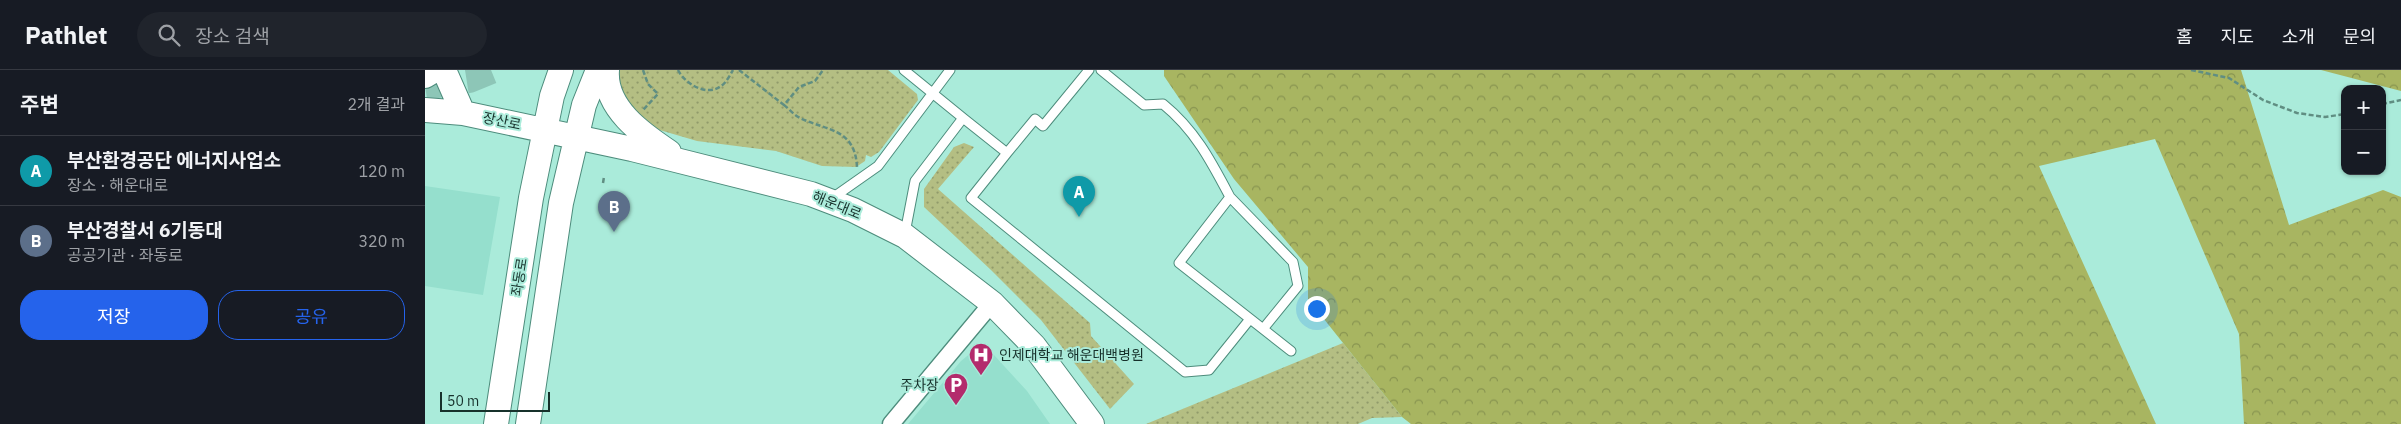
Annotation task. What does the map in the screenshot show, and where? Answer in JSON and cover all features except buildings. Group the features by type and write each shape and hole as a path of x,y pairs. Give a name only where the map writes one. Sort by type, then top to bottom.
{"main road":[{"path":"425,76 435,70"},
{"path":"445,70 463,113"},
{"path":"545,130 552,96 561,70"},
{"path":"528,424 561,203 575,137 584,105 598,70"},
{"path":"607,70 610,92 627,120 643,135 685,162"},
{"name":"장산로","path":"426,109 463,113 575,137"},
{"name":"좌동로","path":"496,424 531,198 545,130"},
{"name":"해운대로","path":"575,137 685,162 811,194 853,210 905,236 992,303 1034,346 1092,424"}],"street":[{"path":"891,424 992,303"}],"lane":[{"path":"904,70 1007,153"},
{"path":"829,200 877,166 950,70"},
{"path":"1089,70 1043,126 1035,119 971,198 1185,372 1209,370 1250,319"},
{"path":"1101,70 1144,105 1163,104 1183,120 1208,156 1230,197 1293,262 1298,286 1263,329"},
{"path":"905,236 915,181 963,118"},
{"path":"1230,197 1179,263 1291,351"}],"path":[{"path":"637,109 641,113 658,94 648,84 643,70"},
{"path":"678,70 683,80 693,86 708,90 721,87 733,70"},
{"path":"739,70 799,117 839,132 851,144 858,158 857,165 862,177"},
{"path":"784,105 799,87 815,80 823,70"},
{"path":"2191,70 2229,78 2263,100 2297,113 2325,117 2341,115"},
{"path":"2386,103 2401,100"},
{"path":"603,183 605,177"}],"shaded area":[{"path":"617,70 888,70 917,94 918,100 879,152 871,157 866,155 865,161 856,167 822,166 776,151 697,141 646,126 621,98"},
{"path":"964,143 974,147 938,189 1090,323 1091,336 1134,384 1110,409 1041,320 924,207 924,189 954,147"},
{"path":"425,186 500,197 483,295 425,286"},
{"path":"1343,343 1402,417 1372,418 1358,424 1146,424"},
{"name":"인제대학교 해운대백병원","path":"977,348 994,355 1027,391 1050,424 908,424 961,361"}],"green space":[{"path":"1164,70 2241,70 2289,225 2383,190 2401,197 2401,424 2244,424 2239,334 2155,139 2039,166 2156,424 1411,424 1402,417 1308,299 1308,267 1234,179 1164,76"},
{"path":"2321,70 2401,70 2401,91 2386,87 2386,85 2378,85"}],"tunnel":[{"path":"425,86 469,79 491,70"}],"place":[{"name":"부산환경공단 에너지사업소","path":"1079,217"},
{"name":"부산경찰서 6기동대","path":"614,232"},
{"name":"인제대학교 해운대백병원","path":"981,376"},
{"name":"주차장","path":"956,406"}]}
